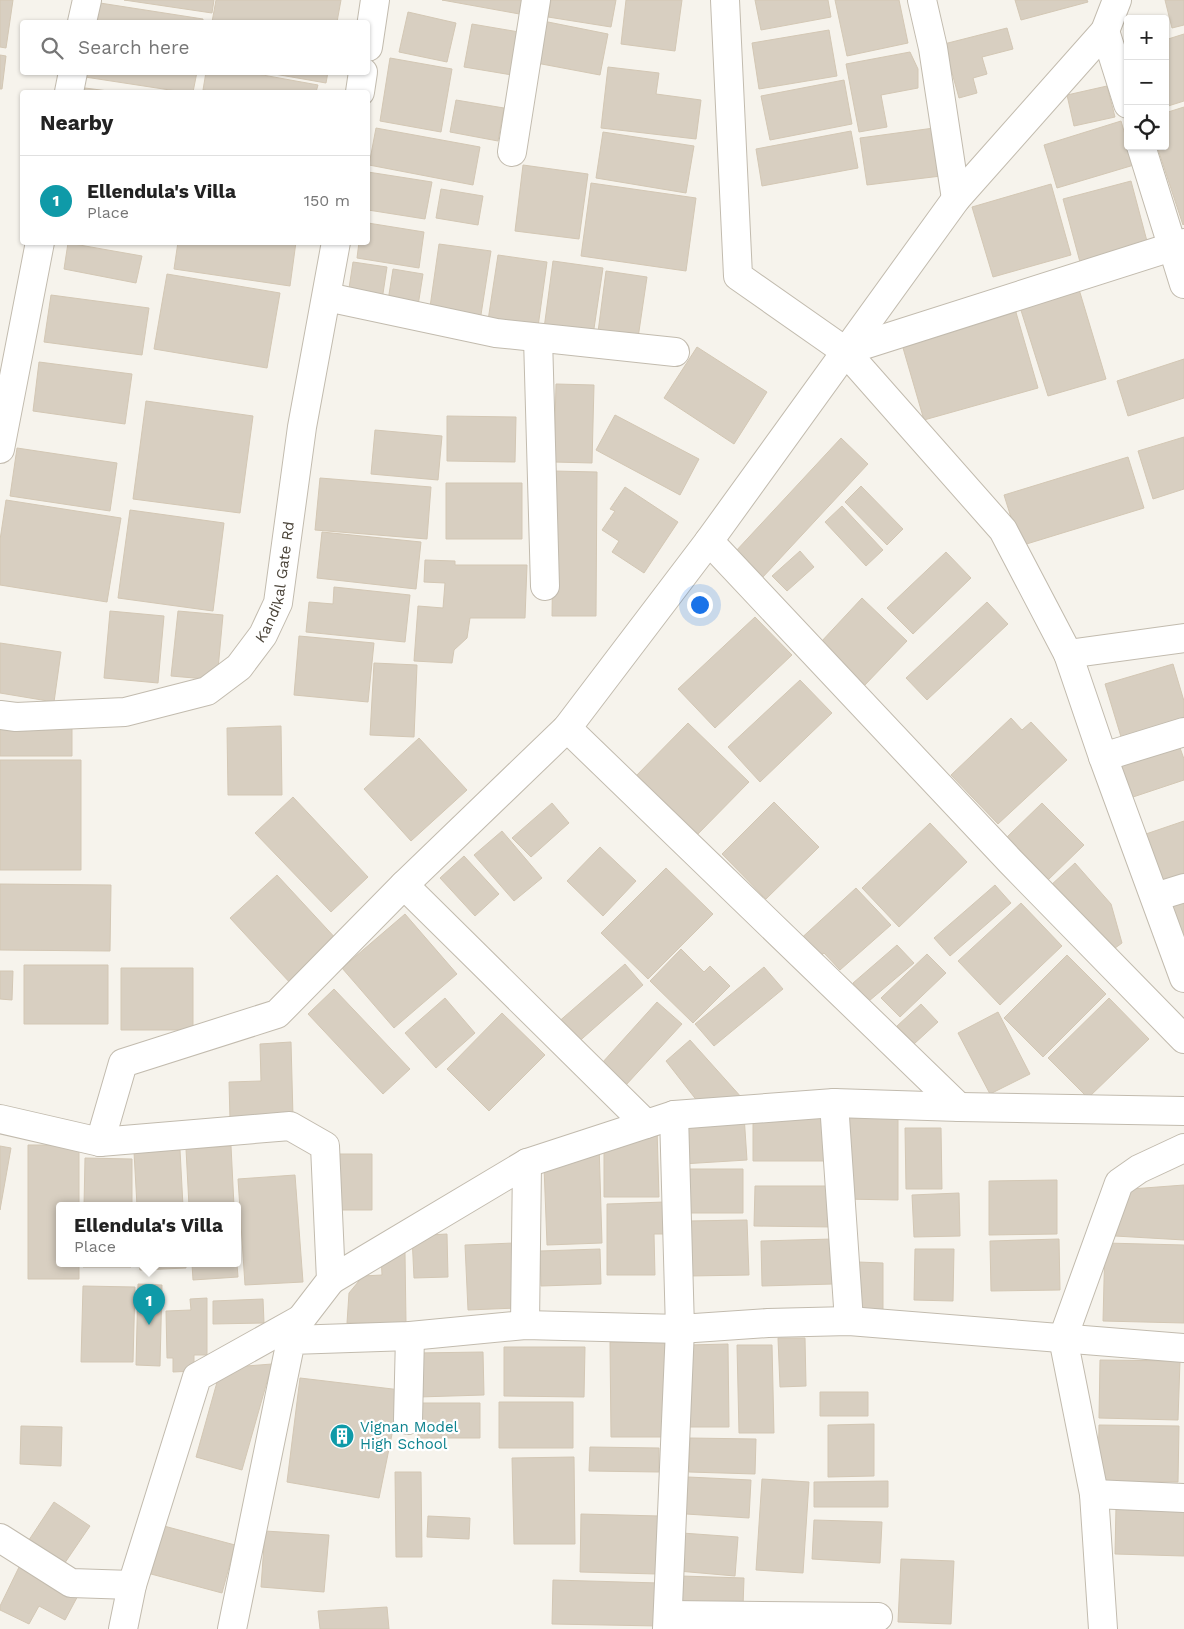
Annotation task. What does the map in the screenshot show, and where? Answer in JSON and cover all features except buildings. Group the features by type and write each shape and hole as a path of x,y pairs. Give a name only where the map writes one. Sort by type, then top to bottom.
{"street":[{"path":"82,20 86,0"},
{"path":"370,34 375,0"},
{"path":"512,152 536,0"},
{"path":"725,0 738,276 845,351 1003,530 1068,654 1103,757 1184,978"},
{"path":"922,0 933,48 956,200"},
{"path":"100,1142 123,1063 277,1014 404,885 567,728 709,541 956,200 1105,31 1117,0"},
{"path":"1105,31 1124,91"},
{"path":"69,90 72,75"},
{"path":"360,90 363,75"},
{"path":"1142,150 1178,245 1184,284"},
{"path":"0,449 39,245"},
{"name":"Kandikal Gate Rd","path":"0,715 16,717 125,712 207,691 239,667 263,635 278,603 302,427 336,245"},
{"path":"845,351 1178,245"},
{"path":"327,297 496,333 675,352"},
{"path":"538,338 545,586"},
{"path":"709,541 1012,862 1184,1039"},
{"path":"1068,654 1184,638"},
{"path":"567,728 959,1107"},
{"path":"1103,757 1184,732"},
{"path":"404,885 646,1124"},
{"path":"1155,897 1184,888"},
{"path":"1184,1030 1184,1046"},
{"path":"834,1103 848,1321"},
{"path":"232,1629 296,1329 331,1280 527,1163 674,1115 834,1103 1184,1110"},
{"path":"674,1115 680,1329 668,1622 878,1617"},
{"path":"0,1118 100,1142 290,1126 325,1146 331,1280"},
{"path":"1102,1629 1094,1494 1063,1338 1119,1183 1139,1169 1184,1148"},
{"path":"525,1325 527,1163"},
{"path":"1139,1169 1184,1168"},
{"path":"124,1629 132,1585 197,1377 296,1329 410,1336 525,1325 680,1329 768,1323 848,1321 1184,1348"},
{"path":"408,1420 410,1336"},
{"path":"1094,1494 1184,1498"},
{"path":"0,1538 71,1583 132,1585"}],"place":[{"name":"Ellendula's Villa","path":"149,1325"},
{"name":"Vignan Model High School","path":"342,1436"}]}
